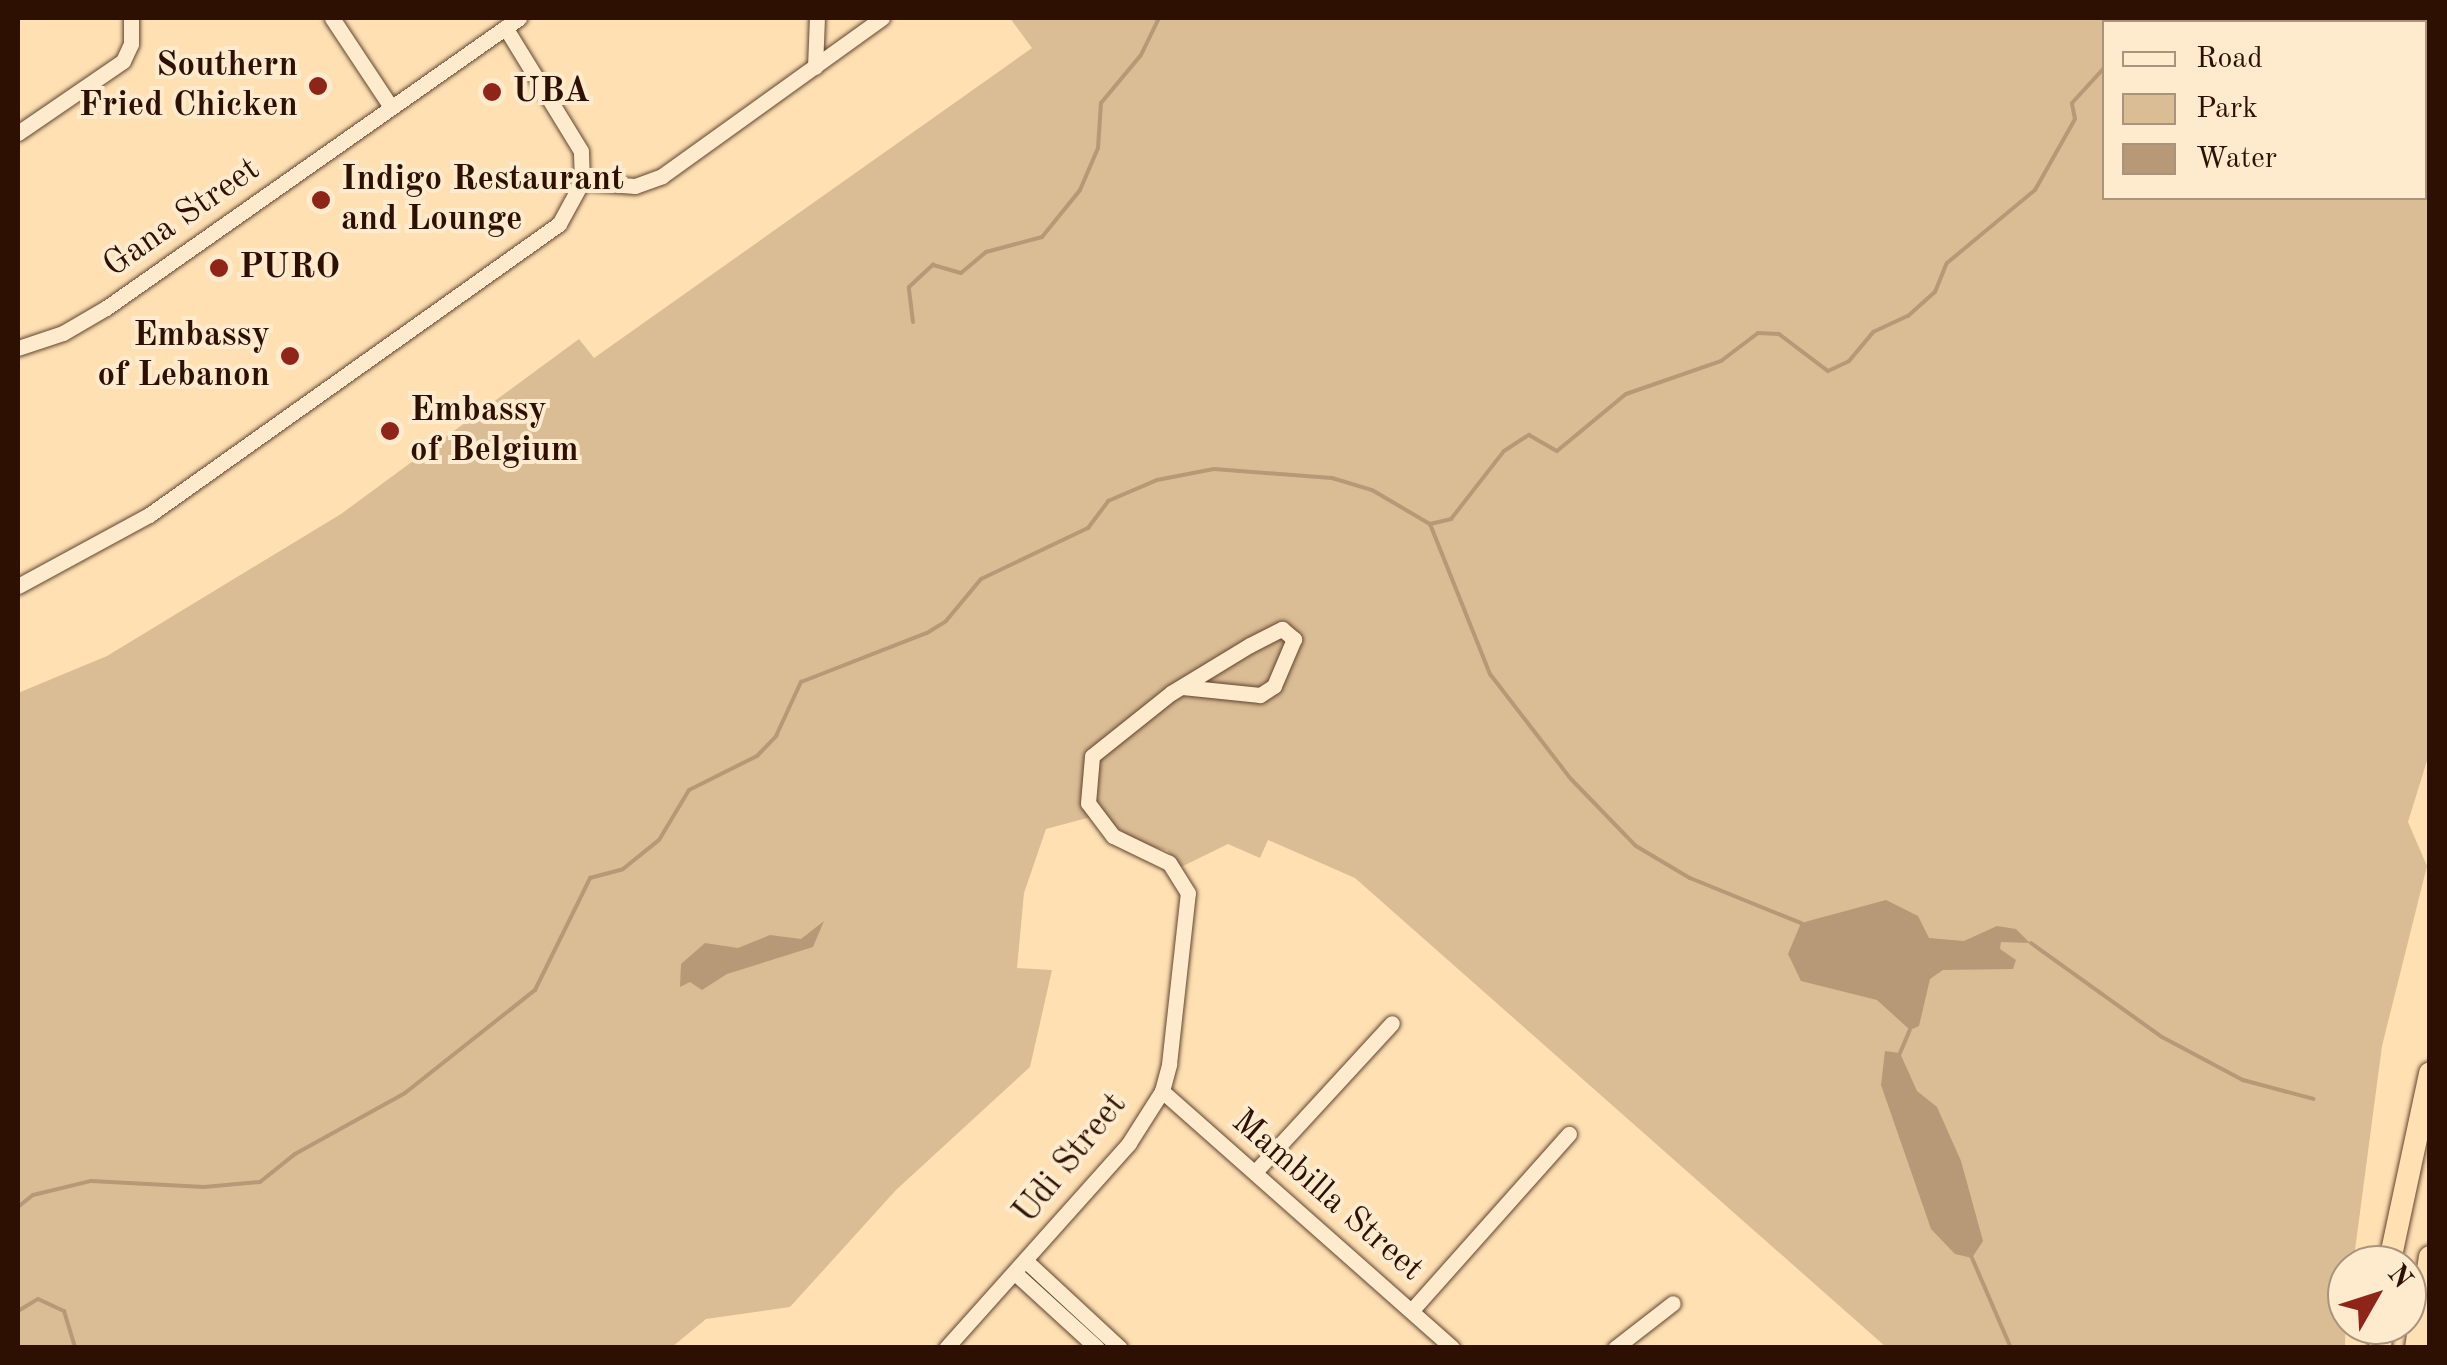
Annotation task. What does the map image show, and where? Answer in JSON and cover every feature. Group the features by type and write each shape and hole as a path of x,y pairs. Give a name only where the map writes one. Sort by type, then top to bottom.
{"highway":[{"path":"2393,1245 2430,1073"},
{"path":"2416,1348 2430,1256"}],"street":[{"path":"18,133 123,61 132,36 131,18"},
{"path":"332,18 391,107"},
{"name":"Gana Street","path":"18,348 84,323 520,18"},
{"path":"815,67 817,18"},
{"path":"582,182 635,186 662,176 882,18"},
{"path":"18,586 149,515 546,237 571,209 582,182 574,133 505,28"},
{"path":"1277,630 1294,639 1274,686 1260,695 1182,687 1277,630"},
{"name":"Udi Street","path":"946,1348 1129,1143 1162,1091 1175,1030 1188,893 1169,863 1113,836 1088,803 1092,756 1182,687"},
{"path":"1256,1172 1392,1023"},
{"name":"Mambilla Street","path":"1162,1091 1452,1348"},
{"path":"1412,1310 1569,1134"},
{"path":"1020,1267 1097,1348"},
{"path":"1020,1267 1120,1348"},
{"path":"1615,1348 1673,1303"}],"green space":[{"path":"1010,18 2429,18 2430,751 2408,822 2427,866 2382,1046 2356,1245 2327,1245 2327,1345 2345,1347 1886,1347 1355,878 1268,840 1260,858 1228,844 1181,867 1167,850 1135,843 1102,814 1046,829 1024,893 1017,968 1052,970 1030,1067 896,1190 790,1307 706,1319 672,1347 18,1348 18,693 107,656 341,514 579,339 594,358 1032,48"}],"water":[{"path":"1886,900 1918,916 1929,938 1964,941 1997,926 2016,929 2030,943 2001,942 2000,949 2016,960 2013,969 1943,970 1930,979 1919,1026 1910,1030 1877,1000 1801,981 1788,954 1801,923"},
{"path":"824,921 813,947 727,974 702,990 690,982 680,987 681,964 705,943 738,948 770,935 801,939"},
{"path":"1885,1051 1900,1053 1917,1091 1937,1107 1961,1161 1983,1241 1972,1258 1955,1254 1931,1229 1881,1085"}],"waterway":[{"path":"913,322 909,287 933,265 961,273 986,252 1042,237 1080,190 1098,148 1101,103 1141,55 1159,18"},
{"path":"18,1207 33,1195 91,1181 204,1187 260,1182 295,1154 405,1093 535,990 590,878 623,869 659,840 689,790 757,756 776,736 801,682 927,633 946,621 981,579 1088,528 1108,501 1157,480 1214,469 1332,478 1372,490 1430,524 1451,519 1504,451 1529,435 1557,451 1626,394 1721,361 1758,333 1779,334 1828,371 1849,361 1873,332 1908,316 1935,292 1947,263 2035,190 2075,119 2072,103 2102,70"},
{"path":"1430,524 1490,674 1571,779 1636,846 1690,878 1801,923"},
{"path":"2031,943 2162,1037 2243,1080 2314,1099"},
{"path":"1900,1053 1910,1030"},
{"path":"1972,1258 2011,1348"},
{"path":"18,1311 38,1299 64,1311 75,1348"}],"place":[{"name":"Southern Fried Chicken","path":"318,86"},
{"name":"UBA","path":"492,92"},
{"name":"Indigo Restaurant and Lounge","path":"321,200"},
{"name":"PURO","path":"219,268"},
{"name":"Embassy of Lebanon","path":"290,356"},
{"name":"Embassy of Belgium","path":"390,431"}]}
